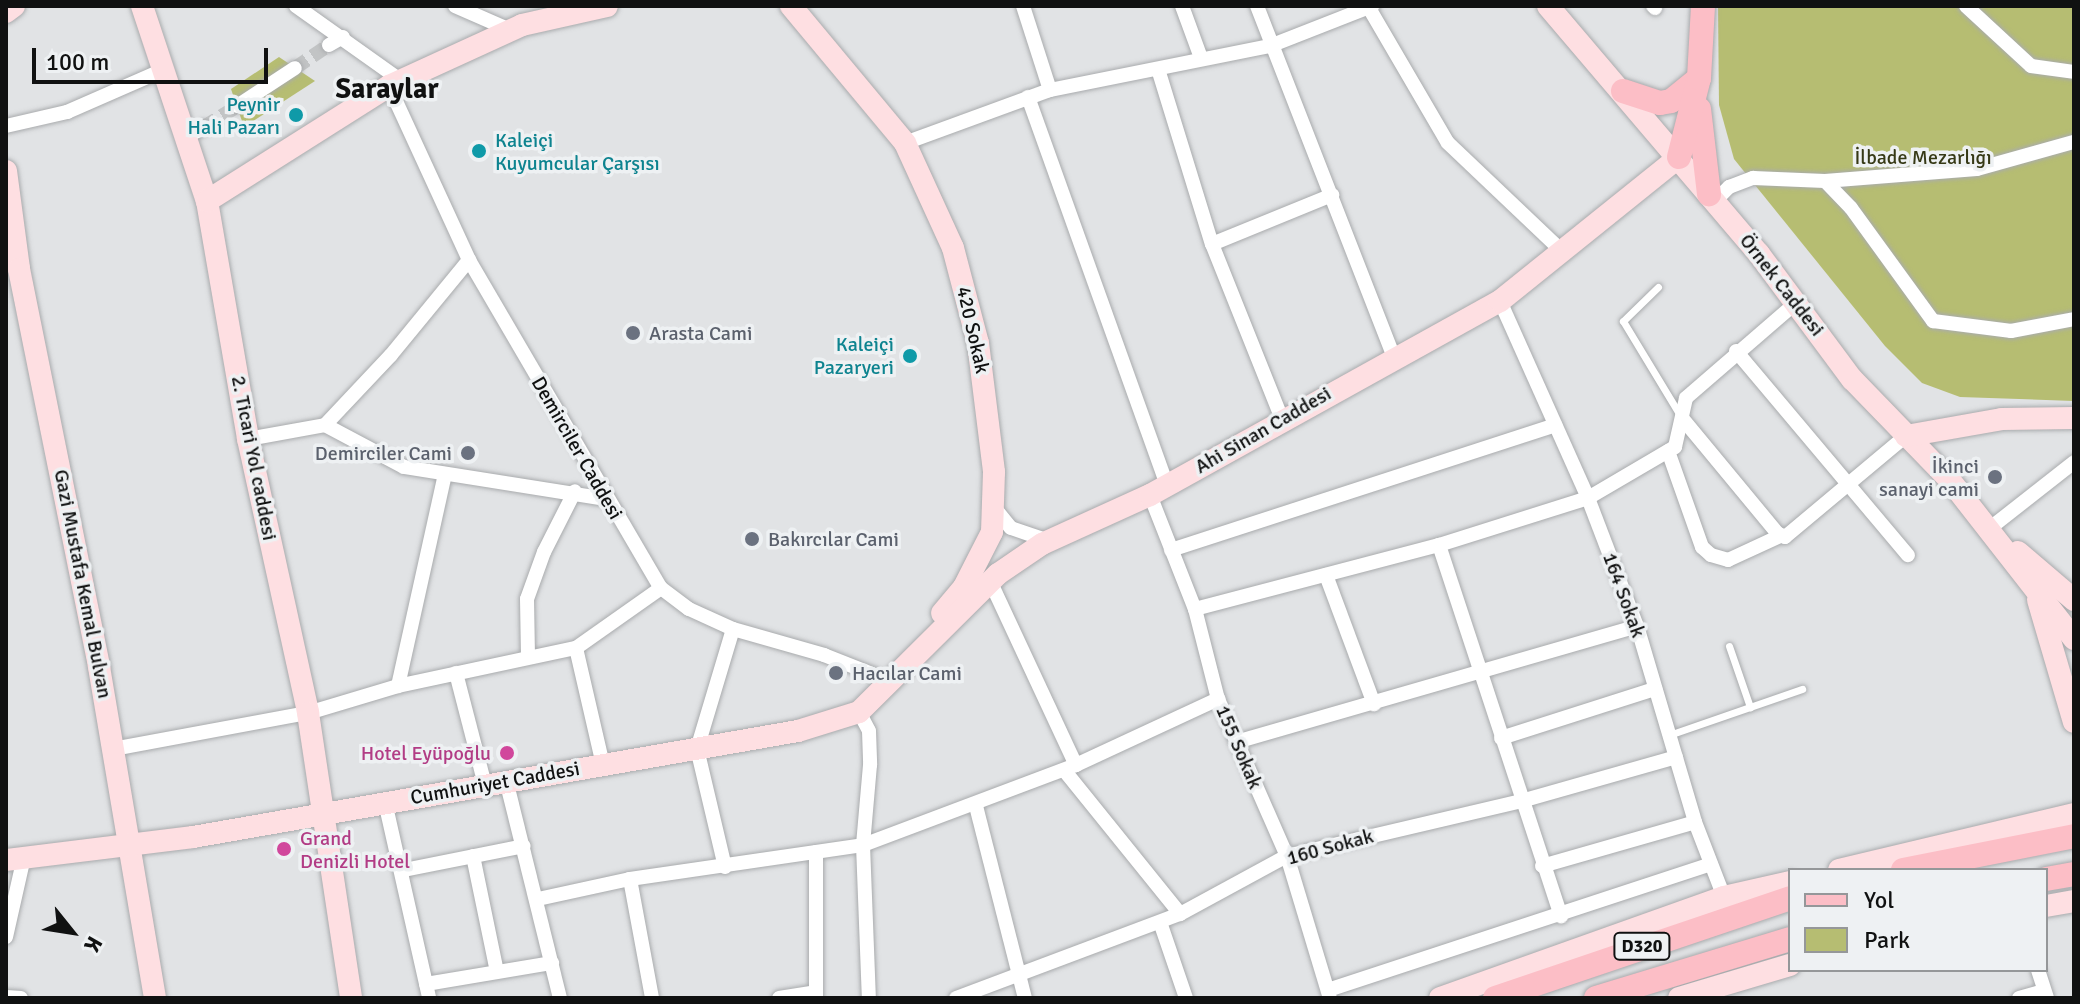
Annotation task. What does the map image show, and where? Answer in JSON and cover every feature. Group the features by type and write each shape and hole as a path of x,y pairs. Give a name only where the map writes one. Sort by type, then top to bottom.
{"main road":[{"path":"6,12 14,6"},
{"name":"2. Ticari Yol caddesi","path":"142,6 161,71 196,131 248,439 308,713"},
{"path":"207,201 396,84 510,30 607,6"},
{"name":"420 Sokak","path":"791,6 905,143 953,248 978,343 989,400 993,506 985,553 890,677"},
{"name":"Örnek Caddesi","path":"1548,6 1712,197 1797,302 1852,379 1989,529"},
{"path":"1703,6 1699,78 1712,197"},
{"path":"1623,91 1660,103 1671,101 1699,78"},
{"path":"1679,157 1699,78"},
{"name":"Ahi Sinan Caddesi","path":"859,712 890,677 991,583 1048,541 1158,490 1500,301 1679,157"},
{"name":"Gazi Mustafa Kemal Bulvan","path":"6,171 19,269 113,749 155,998"},
{"path":"1906,436 2002,419 2074,418"},
{"path":"1989,529 2074,639"},
{"path":"1989,529 2071,590"},
{"path":"2034,587 2074,722"},
{"name":"Cumhuriyet Caddesi","path":"15,859 129,845 697,749 798,731 859,712"},
{"path":"308,713 320,812 351,998"},
{"path":"1847,868 2074,814"},
{"path":"1913,868 2074,836"},
{"path":"2048,879 2074,874"},
{"path":"1440,998 1724,897 1788,882"},
{"name":"D320","path":"1504,995 1788,899"},
{"path":"2048,906 2074,901"},
{"name":"D320","path":"1596,998 1788,940"},
{"path":"1679,998 1736,989 1788,966"},
{"path":"1486,998 1504,995"}],"street":[{"path":"296,6 343,37 396,84"},
{"path":"455,6 510,30"},
{"path":"1023,6 1050,90"},
{"path":"1182,6 1201,58"},
{"path":"1257,6 1270,46 1332,195 1394,357"},
{"path":"1966,6 2031,66 2074,72"},
{"path":"905,143 1050,90 1270,46 1371,7 1448,143 1563,252"},
{"path":"329,45 343,37"},
{"path":"237,106 295,68"},
{"path":"1158,69 1212,244 1282,419"},
{"path":"6,126 67,112 161,71"},
{"name":"Demirciler Caddesi","path":"396,84 469,260 605,499 661,588 689,609 733,629 890,677"},
{"name":"155 Sokak","path":"1028,97 1158,490 1171,550 1195,609 1218,699 1287,856 1329,994"},
{"path":"1712,197 1753,178 1825,181 1977,169 2074,142"},
{"path":"1825,181 1851,208 1933,321 2011,331 2074,319"},
{"path":"1212,244 1332,195"},
{"path":"248,439 325,425 391,355 469,260"},
{"name":"164 Sokak","path":"1500,301 1588,498 1637,626 1695,822 1724,897"},
{"path":"1195,609 1439,545 1588,498 1675,447 1686,398 1736,351 1797,302"},
{"path":"1736,351 1908,555"},
{"path":"1682,418 1786,535"},
{"path":"325,425 404,467 575,491 605,499"},
{"path":"1171,550 1555,425"},
{"path":"1668,451 1702,547 1711,555 1728,560 1786,535 1906,436"},
{"path":"1989,529 2074,462"},
{"path":"398,686 445,474"},
{"path":"528,656 527,599 544,552 575,491"},
{"path":"993,506 1011,528 1048,541"},
{"path":"1439,545 1561,917"},
{"path":"1326,575 1374,704"},
{"path":"991,583 1070,768 1180,914"},
{"path":"113,749 308,713 398,686 576,648 661,588"},
{"path":"1236,742 1481,675 1637,626"},
{"path":"725,867 697,749 733,629"},
{"path":"576,648 603,765"},
{"path":"456,673 496,782 524,846 560,998"},
{"path":"1501,738 1655,689"},
{"path":"538,899 630,879 863,845 976,806 1070,768 1218,699"},
{"path":"859,712 869,731 870,765 863,845 869,998"},
{"name":"160 Sokak","path":"956,998 1019,978 1180,914 1287,856 1521,801 1676,757"},
{"path":"385,802 404,870 427,991 497,972 552,963"},
{"path":"976,806 1025,998"},
{"path":"1542,866 1695,822"},
{"path":"404,870 524,846"},
{"path":"779,998 816,995 816,852"},
{"path":"473,856 497,972"},
{"path":"6,937 15,859"},
{"path":"1329,994 1711,864"},
{"path":"630,879 652,998"},
{"path":"1160,922 1186,998"},
{"path":"2019,998 2045,995 2039,972"},
{"path":"6,997 21,998"}],"lane":[{"path":"1658,287 1623,321 1682,418"},
{"path":"1729,646 1750,707"},
{"path":"1669,735 1802,689"}],"green space":[{"name":"İlbade Mezarlığı","path":"1718,6 2074,6 2074,401 1960,397 1922,383 1885,346 1734,159 1719,105"},
{"path":"279,57 315,81 244,127 231,89"}],"tunnel":[{"path":"295,68 329,45"},
{"path":"204,127 237,106"}],"place":[{"name":"Peynir Hali Pazarı","path":"296,115"},
{"name":"Kaleiçi Kuyumcular Çarşısı","path":"479,151"},
{"name":"Arasta Cami","path":"633,333"},
{"name":"Kaleiçi Pazaryeri","path":"910,356"},
{"name":"Demirciler Cami","path":"468,453"},
{"name":"İkinci sanayi cami","path":"1995,477"},
{"name":"Bakırcılar Cami","path":"752,539"},
{"name":"Hacılar Cami","path":"836,673"},
{"name":"Hotel Eyüpoğlu","path":"507,753"},
{"name":"Grand Denizli Hotel","path":"284,849"}],"district":[{"name":"Saraylar","path":"387,89"}]}
